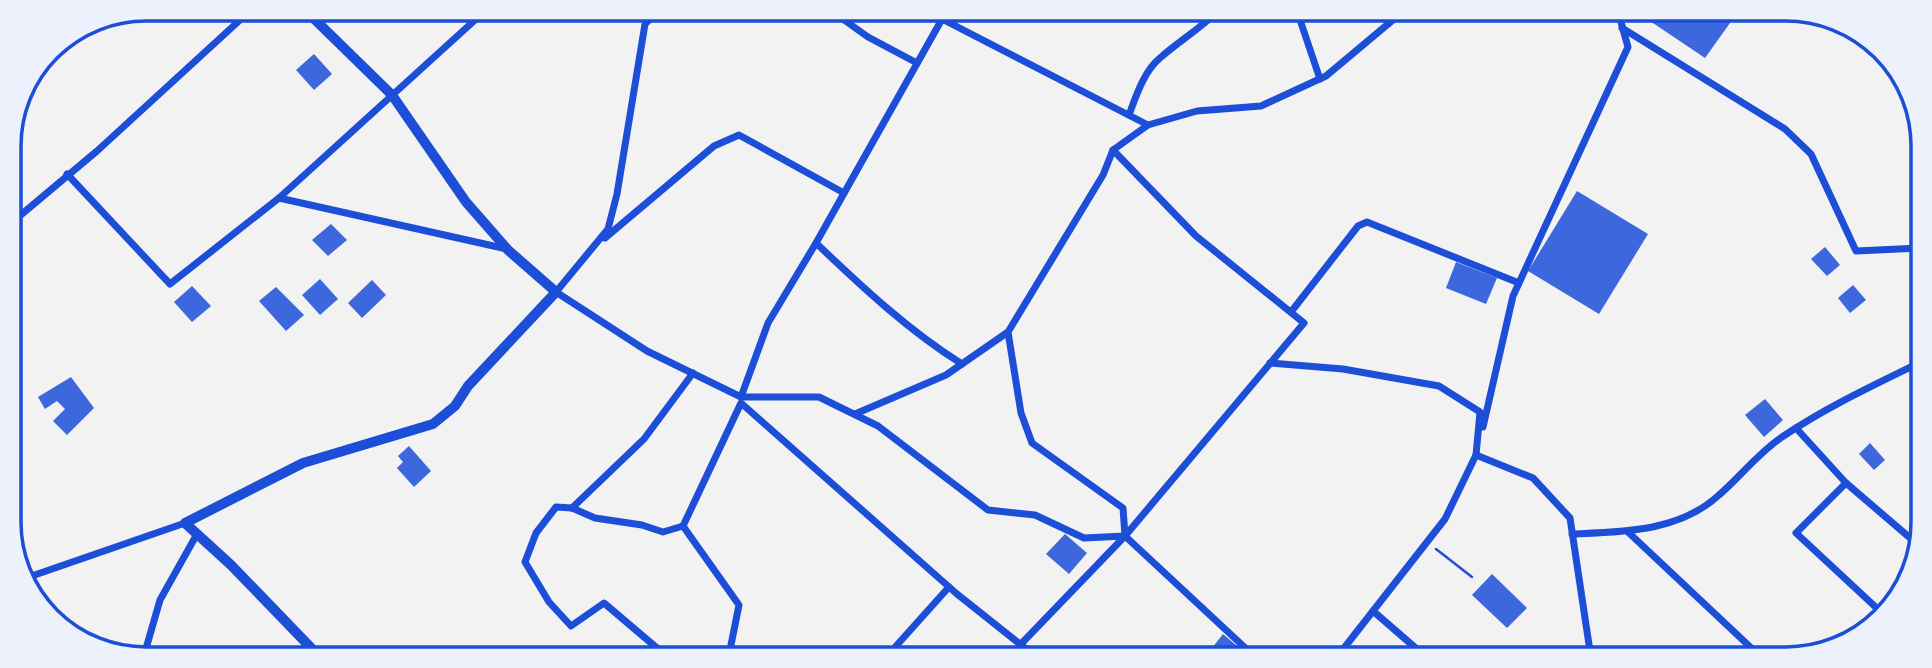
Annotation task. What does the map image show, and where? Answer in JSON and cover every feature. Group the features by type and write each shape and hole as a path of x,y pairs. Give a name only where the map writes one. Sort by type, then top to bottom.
{"main road":[{"path":"310,647 185,523 303,463 433,424 455,406 468,386 556,292 508,250 466,202 392,96 316,21"}],"street":[{"path":"21,214 239,21"},
{"path":"67,174 170,284 279,198 474,21"},
{"path":"648,21 645,24 617,194 608,229 556,292 648,351 741,397 818,397 878,426 988,510 1035,515 1084,538 1125,536"},
{"path":"846,21 868,37 917,63"},
{"path":"741,397 768,323 941,21"},
{"path":"955,21 1148,125"},
{"path":"1129,115 1138,92 1159,58 1207,21"},
{"path":"1300,21 1320,79"},
{"path":"855,415 946,375 1007,332 1103,175 1113,150 1148,125 1197,111 1261,106 1320,79 1391,21"},
{"path":"1345,647 1445,519 1476,454 1513,296 1628,47 1620,21"},
{"path":"1622,28 1785,129 1811,154 1856,251 1911,248"},
{"path":"591,250 714,145 739,135 844,192"},
{"path":"1021,644 1125,536 1304,323 1196,236 1113,150"},
{"path":"279,198 508,250"},
{"path":"1291,312 1358,226 1367,222 1519,283"},
{"path":"816,243 862,287 932,345 962,364"},
{"path":"1007,332 1021,413 1032,443 1124,508 1125,536 1244,647"},
{"path":"1270,363 1343,369 1439,386 1480,412 1476,454"},
{"path":"1572,534 1628,532 1671,523 1716,498 1779,438 1842,401 1911,367"},
{"path":"572,508 644,439 693,373"},
{"path":"683,526 741,403 949,587 1024,647"},
{"path":"1796,428 1846,483 1910,538"},
{"path":"1476,454 1533,478 1570,518 1589,647"},
{"path":"1846,483 1796,533 1876,608"},
{"path":"656,647 604,603 570,626 549,602 525,562 536,534 556,508 572,508 595,518 663,531 683,526"},
{"path":"33,575 185,523"},
{"path":"683,526 739,605 731,647"},
{"path":"1628,532 1750,647"},
{"path":"146,647 160,600 197,534"},
{"path":"895,647 949,587"},
{"path":"1373,611 1414,647"}],"path":[{"path":"1427,542 1472,577"}],"building":[{"path":"1650,21 1731,21 1705,58"},
{"path":"314,54 332,74 314,90 296,70"},
{"path":"1577,191 1648,234 1599,314 1528,271"},
{"path":"331,224 347,240 328,256 312,240"},
{"path":"1825,247 1840,265 1827,276 1811,259"},
{"path":"1456,262 1497,278 1486,304 1446,288"},
{"path":"320,279 338,299 320,315 302,295"},
{"path":"372,280 386,295 362,318 348,303"},
{"path":"1853,285 1866,300 1850,313 1838,298"},
{"path":"192,286 211,306 192,322 174,302"},
{"path":"276,287 304,315 286,331 259,301"},
{"path":"71,377 94,408 67,435 53,421 65,409 57,401 45,409 38,397"},
{"path":"1765,399 1783,420 1764,437 1745,415"},
{"path":"1870,443 1885,460 1874,470 1859,454"},
{"path":"409,446 431,471 414,487 397,468 403,462 398,456"},
{"path":"1065,534 1087,553 1069,574 1046,554"},
{"path":"1492,574 1527,608 1507,628 1472,595"},
{"path":"1223,634 1238,647 1213,647"}]}
